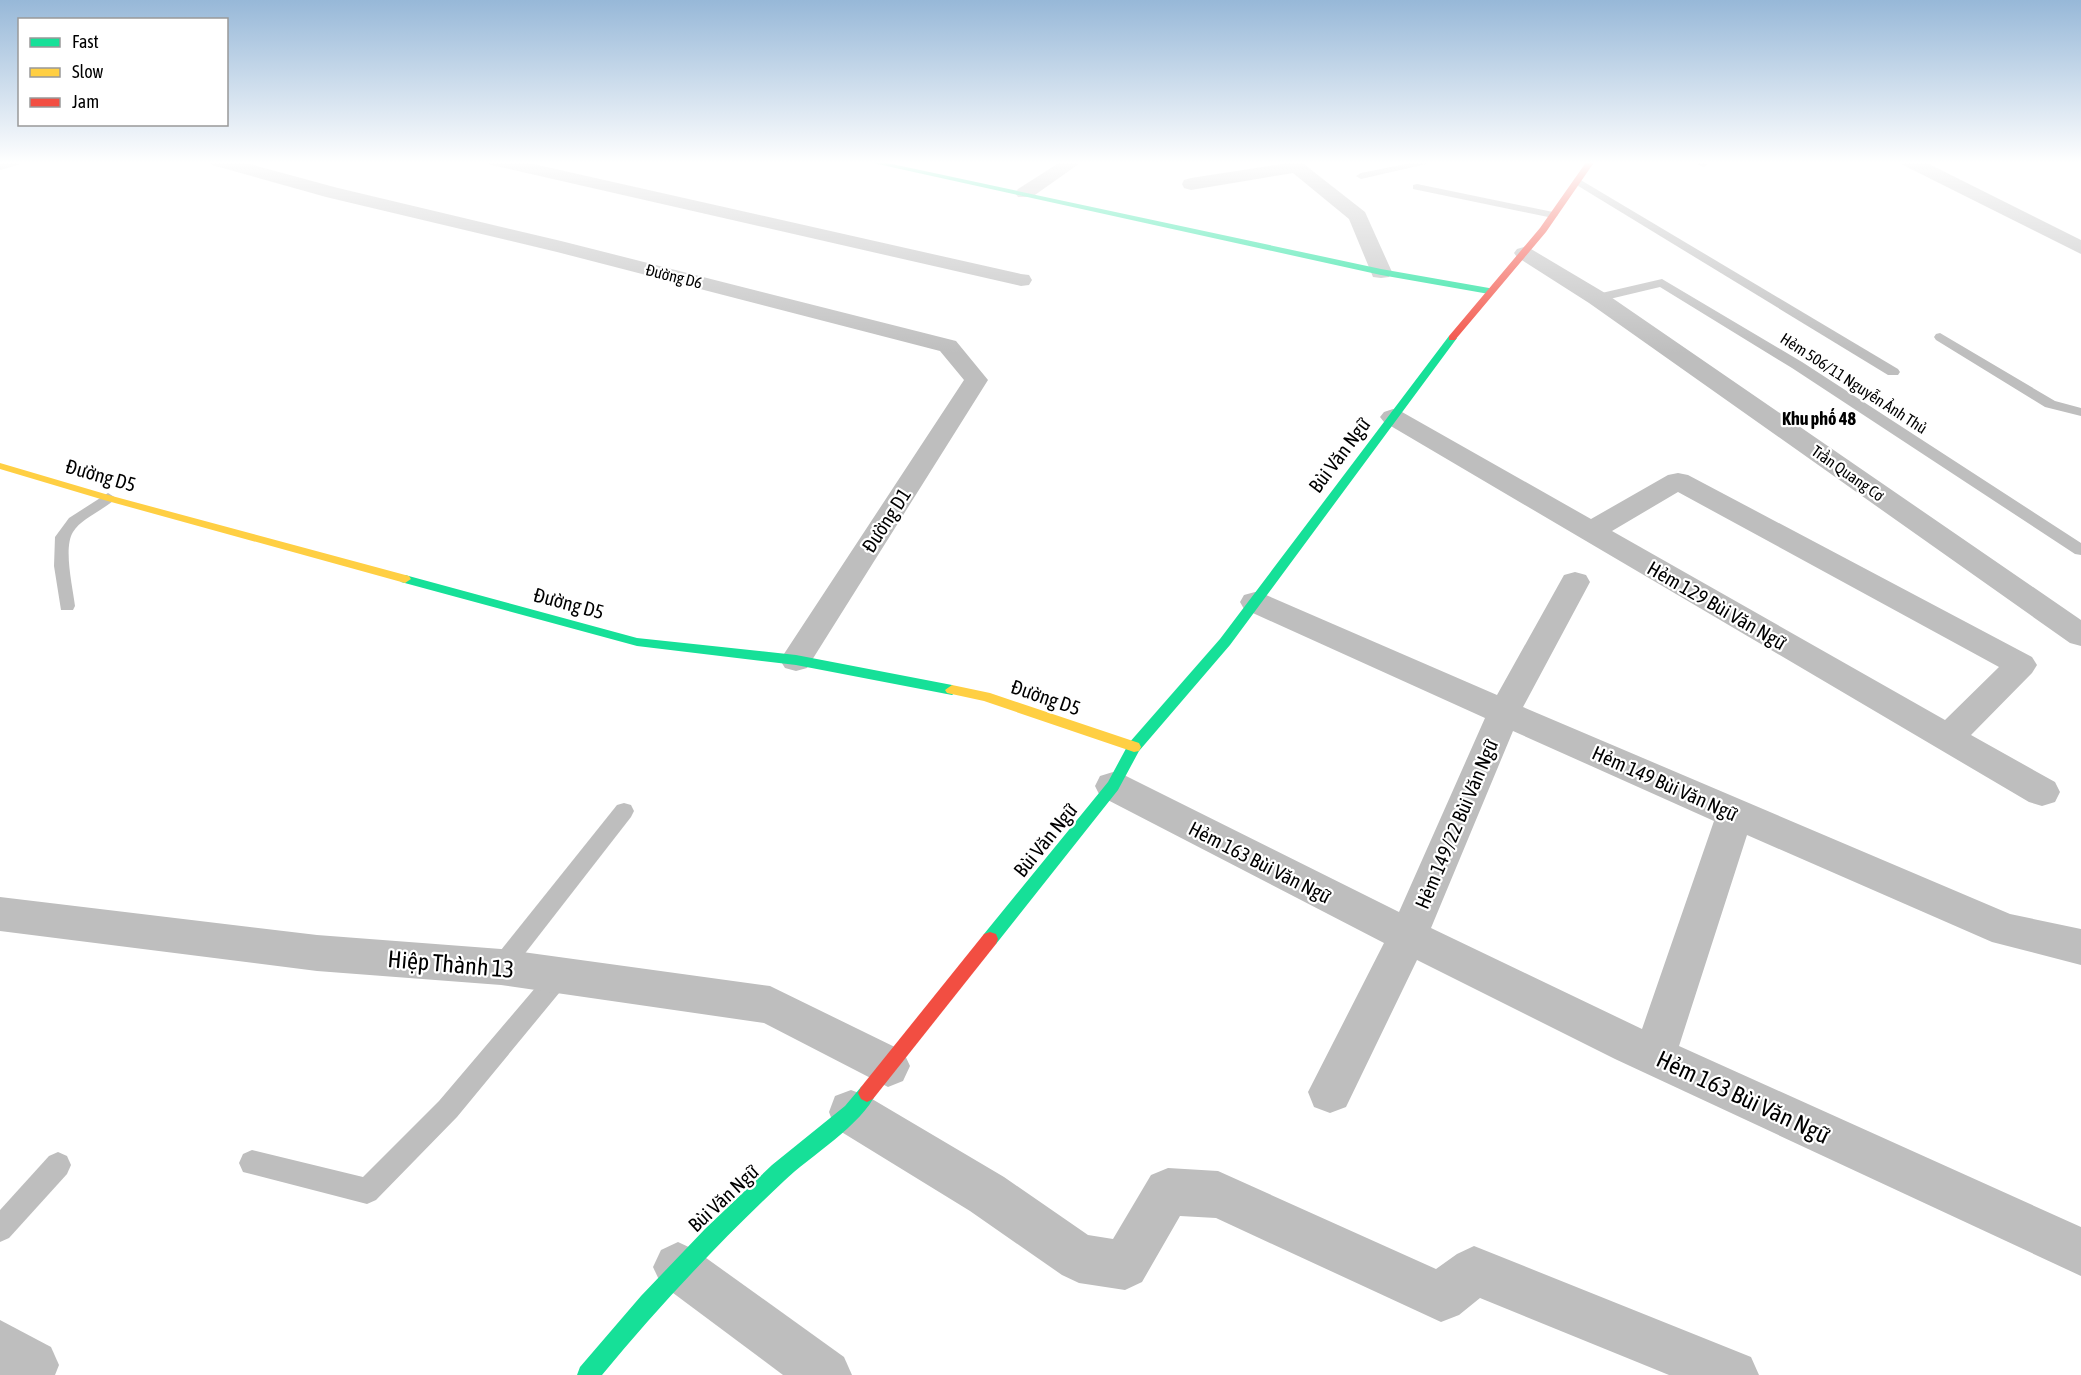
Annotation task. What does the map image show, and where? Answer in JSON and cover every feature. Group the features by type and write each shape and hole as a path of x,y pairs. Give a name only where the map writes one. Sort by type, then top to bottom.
{"main road":[{"path":"1170,225 1381,272 1489,291"},
{"name":"Bùi Văn Ngữ","path":"588,1375 678,1267 801,1152 851,1112 1113,786 1134,747 1225,642 1489,291 1524,253 1545,225"},
{"name":"Đường D5","path":"0,466 108,498 637,642 796,660 985,696 1134,747"}],"street":[{"name":"Đường D6","path":"469,225 948,345 976,380"},
{"path":"780,225 1021,280"},
{"path":"1362,225 1381,272"},
{"path":"2036,225 2081,248"},
{"name":"Trần Quang Cơ","path":"1524,253 1597,298 2081,635"},
{"name":"Đường D1","path":"796,660 976,380"},
{"name":"Hẻm 129 Bùi Văn Ngữ","path":"1393,417 2042,792"},
{"path":"1590,531 1678,481 2021,665 1947,738"},
{"name":"Hẻm 149/22 Bùi Văn Ngữ","path":"1408,936 1504,712 1575,582"},
{"name":"Hẻm 149 Bùi Văn Ngữ","path":"1255,602 1735,814 2006,930 2081,947"},
{"name":"Hẻm 163 Bùi Văn Ngữ","path":"1113,786 1408,936 1654,1056 2081,1252"},
{"path":"1654,1056 1735,814"},
{"name":"Hiệp Thành 13","path":"0,914 317,953 501,967 561,974 770,1005 888,1066"},
{"path":"1330,1092 1408,936"},
{"path":"851,1112 987,1194 1079,1258 1125,1265 1168,1192 1218,1195 1441,1297 1474,1271 1733,1375"},
{"path":"678,1267 826,1375"}],"lane":[{"path":"1652,225 1790,307 1893,372"},
{"name":"Hẻm 506/11 Nguyễn Ảnh Thủ","path":"1597,298 1662,284 1797,365 2081,550"},
{"path":"1940,337 2050,404 2081,412"},
{"path":"67,606 61,547 63,535 71,525 108,498"},
{"path":"501,967 624,811"},
{"path":"252,1163 367,1191 448,1109 561,974"},
{"path":"0,1228 58,1166"}],"traffic: fast":[{"path":"1165,225 1381,272 1489,291"},
{"path":"990,939 1113,786 1134,747 1225,642 1452,338"},
{"path":"405,579 637,642 796,660 952,690"},
{"path":"588,1375 648,1303 712,1236 779,1172 851,1112 867,1093"}],"traffic: slow":[{"path":"0,466 405,579"},
{"path":"952,690 985,696 1134,747"}],"traffic: jam":[{"path":"1452,338 1547,225"},
{"path":"867,1093 990,939"}],"district":[{"name":"Khu phố 48","path":"1819,418"}]}
